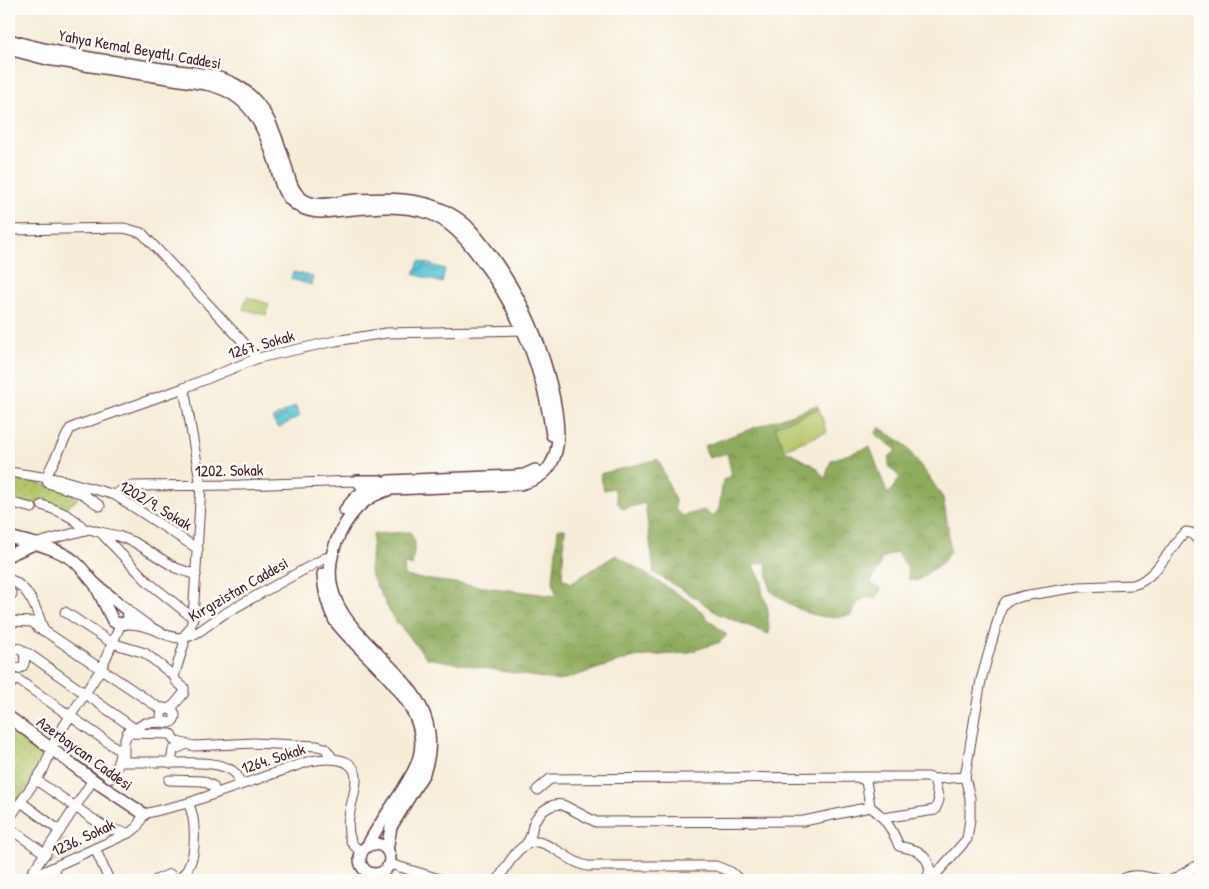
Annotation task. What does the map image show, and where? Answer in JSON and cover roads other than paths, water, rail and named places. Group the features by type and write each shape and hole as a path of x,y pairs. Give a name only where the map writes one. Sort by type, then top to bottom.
{"main road":[{"name":"Yahya Kemal Beyatlı Caddesi","path":"9,40 34,48 95,62 206,84 237,96 249,107 262,129 284,192 294,204 305,210 320,212 363,208 406,209 430,213 442,219 465,238 487,268 524,330 541,384 552,443 538,469 516,476 397,480 380,483 363,496 346,522 323,573 324,591 331,613 341,628 396,685 406,698 414,714 419,732 420,746 415,769 364,849"},
{"name":"Yahya Kemal Beyatlı Caddesi","path":"9,49 47,59 95,62 208,76 235,85 250,94 263,110 277,140 291,186 304,200 324,204 355,200 396,200 427,204 456,217 470,229 519,301 542,356 555,402 559,439 554,458 548,469 537,478 520,484 391,489 363,496"},
{"path":"352,481 397,480"},
{"name":"Kırgızistan Caddesi","path":"9,537 59,552 73,560 95,584 126,609"},
{"path":"9,555 34,544"},
{"name":"Yahya Kemal Beyatlı Caddesi","path":"329,558 334,597 340,612 354,630 412,691 421,706 429,728 430,752 427,766 391,827 387,850"},
{"name":"Kırgızistan Caddesi","path":"95,584 112,618"},
{"path":"120,607 126,609 129,613 129,618 123,624 115,623 112,618 114,610 120,607"},
{"name":"Azerbaycan Caddesi","path":"9,717 93,780 144,814"},
{"path":"361,867 374,875 387,872 390,854 378,844 364,849 360,862 361,867 370,880"}],"street":[{"path":"9,230 124,228 142,233 258,358"},
{"name":"1267. Sokak","path":"46,477 70,429 184,388 258,358 335,340 386,333 524,330"},
{"path":"174,676 184,644 182,638 190,630 193,618 201,486 184,388"},
{"name":"1202/9. Sokak","path":"9,472 46,477 115,495 198,549"},
{"path":"46,477 48,483 83,494 100,506"},
{"path":"352,481 363,496"},
{"name":"1202. Sokak","path":"115,495 124,488 132,486 201,486 352,481"},
{"path":"9,502 32,508"},
{"path":"42,506 66,514 78,522 85,530"},
{"path":"34,544 89,529 134,542 176,568 196,576"},
{"path":"100,532 148,582 193,618"},
{"path":"928,877 938,872 967,839 970,819 970,798 965,778 982,680 1001,609 1006,602 1023,596 1079,587 1142,583 1149,578 1180,537 1186,532 1191,533 1200,542"},
{"name":"Kırgızistan Caddesi","path":"9,819 44,768 56,738 101,669 120,626 123,624 159,631 182,638 191,635 223,614 329,558"},
{"path":"9,579 21,587 32,600 44,632"},
{"name":"Kırgızistan Caddesi","path":"126,609 159,631"},
{"path":"65,612 112,643 145,653 174,676 182,684 185,691 174,705 168,709"},
{"name":"Kırgızistan Caddesi","path":"112,618 114,624 112,643"},
{"path":"9,621 33,622 38,628 158,707 172,710 173,720 145,723 136,729 130,730"},
{"path":"14,651 29,654 130,730 171,734 174,740 185,745 258,743 325,748 333,759 349,764 356,774 356,782 348,815 349,827 351,842 364,849"},
{"path":"9,685 17,679 26,659 14,651"},
{"path":"9,663 15,668 21,667"},
{"path":"17,679 119,750 120,755 111,778 56,738"},
{"path":"114,772 125,755 124,741 130,730"},
{"path":"170,762 173,750 185,745"},
{"name":"1264. Sokak","path":"144,814 188,803 307,762 333,759"},
{"path":"122,762 210,764 224,767 237,775 240,785"},
{"path":"857,777 866,781 870,806 883,818 899,846 919,852 927,862 930,868 928,877"},
{"path":"537,790 550,779 965,778"},
{"path":"883,818 935,810 939,800 934,779"},
{"path":"36,780 106,828 128,833"},
{"name":"1236. Sokak","path":"26,880 46,854 93,780"},
{"path":"169,780 206,782 213,786 215,793"},
{"path":"21,802 60,830"},
{"path":"179,880 189,867 192,854 194,825 188,803"},
{"path":"498,880 516,854 532,836 536,819 551,806 557,804 563,805 596,822 804,821 870,806"},
{"name":"1236. Sokak","path":"26,880 137,828 144,814"},
{"path":"9,828 46,854"},
{"path":"526,844 541,843 587,866 716,866 731,872 740,880"},
{"path":"95,848 109,880"},
{"path":"1172,880 1200,864"},
{"path":"53,868 58,880"},
{"path":"387,872 443,880"},
{"path":"156,880 170,874"},
{"path":"1121,880 1132,876 1144,876 1160,880"}],"water":[{"path":"419,261 445,269 442,283 414,274"},
{"path":"293,272 313,277 311,285 291,279"},
{"path":"295,406 300,416 278,428 272,419"}]}
